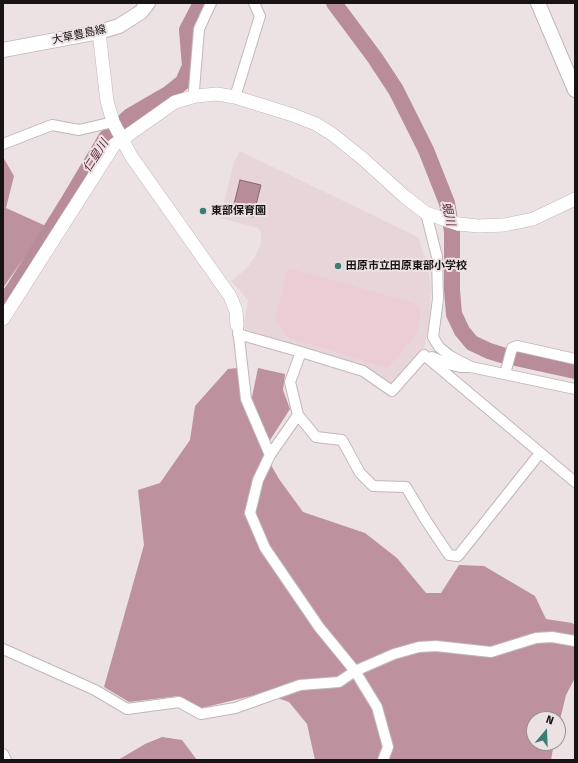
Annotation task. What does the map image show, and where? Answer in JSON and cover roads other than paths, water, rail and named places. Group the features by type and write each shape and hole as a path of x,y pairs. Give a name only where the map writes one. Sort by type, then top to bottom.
{"main road":[{"name":"大草豊島線","path":"3,50 99,32 119,26 141,12 148,3"},
{"path":"538,3 575,90"}],"street":[{"path":"196,96 194,90 200,29 211,3"},
{"path":"235,97 260,16 254,3"},
{"path":"99,32 107,101 113,122 131,156 230,296 236,311 246,399 270,455"},
{"path":"3,319 114,145 175,102 196,96 217,94 235,97 292,114 316,124 332,134 362,158 404,196 426,213 458,224 479,226 504,225 533,219 575,199"},
{"path":"3,144 52,125 79,130 113,122"},
{"path":"426,213 437,257 438,299 433,337 440,347 450,356 471,367 575,390"},
{"path":"238,329 301,352 363,371 392,392 424,355"},
{"path":"505,374 512,348 517,346 575,359"},
{"path":"301,352 290,382 298,415 316,437 342,440 360,473 373,486 406,487 425,519 449,554 458,556 540,453"},
{"path":"424,355 460,368 471,367"},
{"path":"424,355 575,482"},
{"path":"298,415 270,455 258,480 250,513 264,548 319,626 355,671 377,707 388,747 383,760"},
{"path":"3,649 95,690 127,709 179,702 201,714 235,708 300,686 339,682 355,671 394,654 419,647 436,646 491,652 536,638 552,637 575,641"},
{"path":"3,754 6,760"}],"waterway":[{"name":"仁皇川","path":"3,304 68,202 106,138 130,116 168,94 183,82 190,66 187,30 201,3"},
{"name":"蜆川","path":"334,3 375,58 396,90 426,150 447,203 452,231 452,290 454,314 462,331 472,343 489,351 575,371"}],"place":[{"name":"東部保育園","path":"203,211"},
{"name":"田原市立田原東部小学校","path":"338,266"}]}
